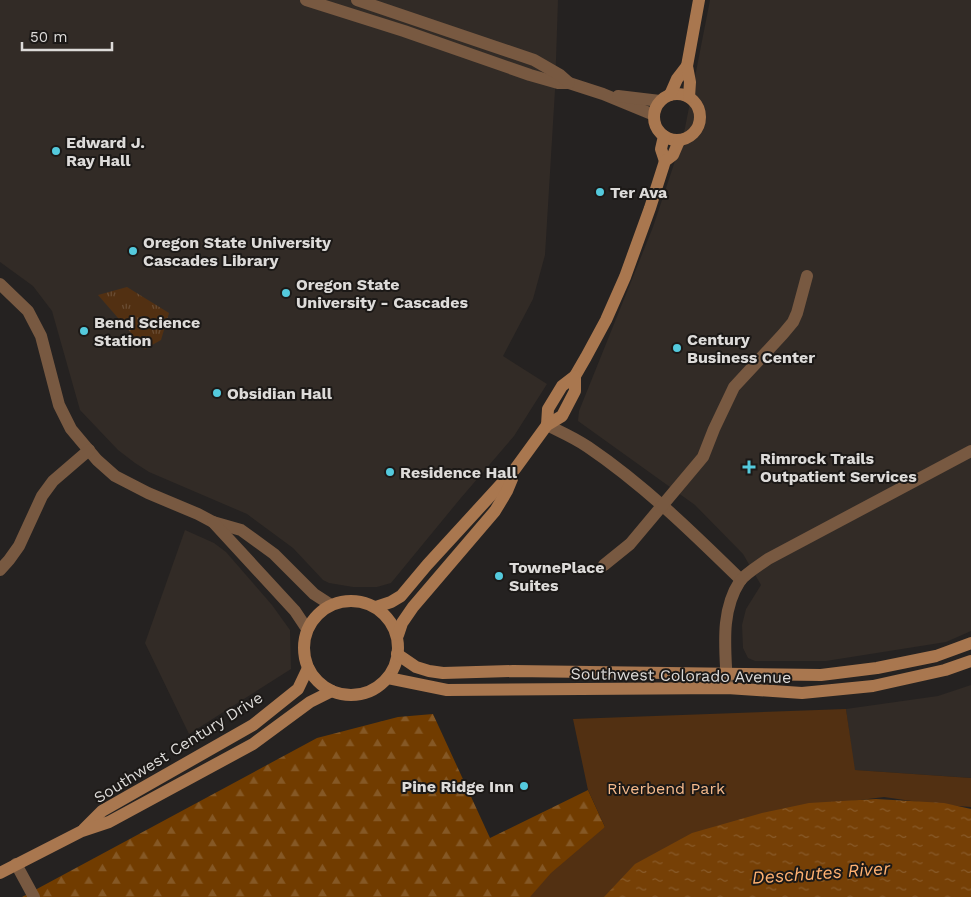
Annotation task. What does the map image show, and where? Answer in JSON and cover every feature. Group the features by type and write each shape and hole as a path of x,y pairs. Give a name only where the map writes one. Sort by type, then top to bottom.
{"main road":[{"path":"690,97 687,66 699,0"},
{"path":"665,98 674,94 682,94 690,97 699,108 701,115 700,123 697,130 686,139 672,140 664,136 658,131 654,116 656,108 687,66"},
{"path":"664,136 661,149 665,161"},
{"path":"376,607 401,596 427,565 515,470 547,425 562,416 574,391 575,376 606,320 625,277 665,161 672,155 679,140"},
{"path":"398,635 402,623 413,607 495,511 507,491 515,470"},
{"path":"346,600 361,601 376,607 387,616 398,635 397,654 388,678 376,688 362,694 346,695 332,691 319,683 308,668 304,657 307,629 317,615 331,605 346,600"},
{"name":"Southwest Colorado Avenue","path":"397,654 416,667 443,673 522,672 821,676 877,668 936,656 971,643"},
{"name":"Southwest Colorado Avenue","path":"388,678 447,690 727,688 802,693 873,686 945,670 971,661"},
{"name":"Southwest Century Drive","path":"82,831 102,811 253,725 298,689 308,668"},
{"name":"Southwest Century Drive","path":"0,873 82,831 109,822 253,744 310,702 332,691"}],"street":[{"path":"306,0 404,31 530,75 558,83 570,83 603,94 654,116"},
{"path":"358,0 534,60 570,83"},
{"path":"603,94 665,98"},
{"path":"604,565 630,544 703,457 714,428 734,387 793,322 808,276"},
{"path":"0,284 28,311 41,336 59,405 71,429 97,460 115,476 148,493 213,522 241,530 274,554 314,594 331,605"},
{"path":"547,425 587,446 628,476 678,518 741,580"},
{"path":"0,570 19,546 42,496 53,481 89,450"},
{"path":"727,688 725,627 729,604 741,580 768,559 971,451"},
{"path":"213,522 295,611 307,629"},
{"path":"16,864 34,897"}],"shaded area":[{"name":"Oregon State University - Cascades","path":"0,0 558,0 555,90 545,255 533,299 503,356 547,384 514,436 391,583 377,587 353,587 329,583 323,580 293,548 247,514 149,472 135,463 118,450 80,410 52,311 33,286 0,262"},
{"path":"710,0 971,0 971,631 946,642 826,661 755,661 748,658 743,648 742,625 746,609 761,585 743,554 695,505 578,421 579,411 653,227 673,167 685,128"},
{"path":"185,530 214,543 226,552 272,605 290,630 291,669 189,734 145,643"},
{"path":"971,685 971,778 854,770 846,709 938,696"}],"green space":[{"path":"127,287 169,313 161,340 145,349 98,295"},
{"name":"Riverbend Park","path":"846,709 855,770 971,778 971,807 884,797 836,803 630,897 530,897 551,873 605,827 588,790 573,719"},
{"path":"433,714 490,838 588,790 605,827 573,897 22,897 317,738 398,717"}],"water":[{"name":"Deschutes River","path":"876,799 944,803 971,809 971,897 604,897 635,864 692,833 762,813 809,803"}],"place":[{"name":"Edward J. Ray Hall","path":"56,151"},
{"name":"Ter Ava","path":"600,192"},
{"name":"Oregon State University Cascades Library","path":"133,251"},
{"name":"Oregon State University - Cascades","path":"286,293"},
{"name":"Bend Science Station","path":"84,331"},
{"name":"Century Business Center","path":"677,348"},
{"name":"Obsidian Hall","path":"217,393"},
{"name":"Rimrock Trails Outpatient Services","path":"749,467"},
{"name":"Residence Hall","path":"390,472"},
{"name":"TownePlace Suites","path":"499,576"},
{"name":"Pine Ridge Inn","path":"524,786"}]}
